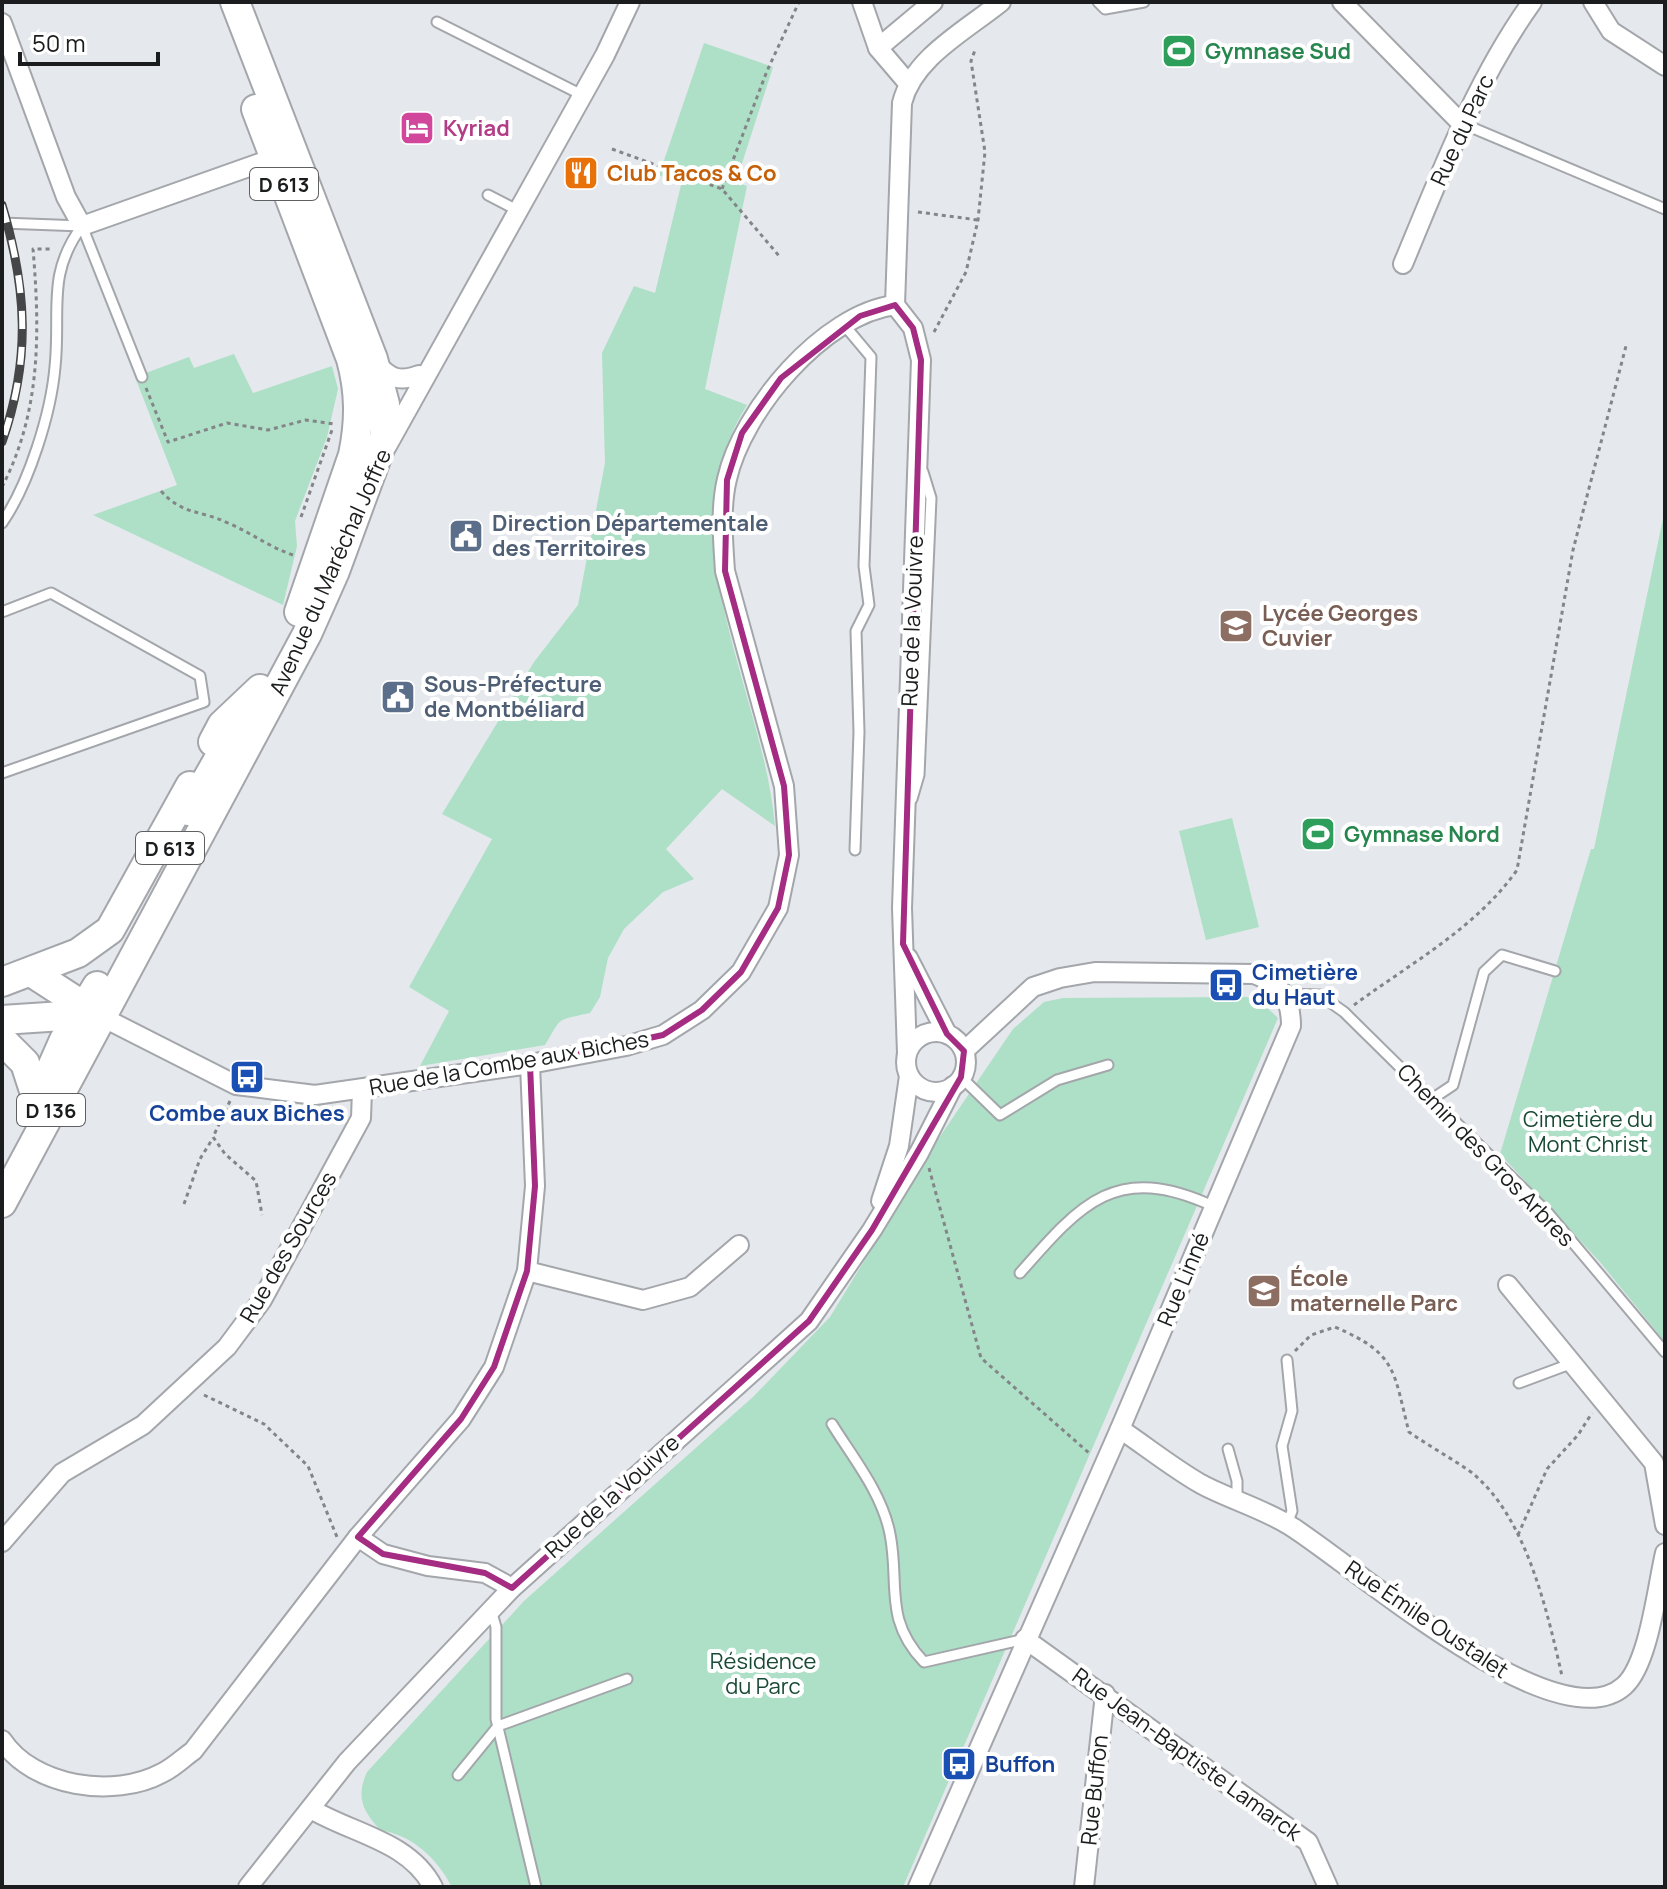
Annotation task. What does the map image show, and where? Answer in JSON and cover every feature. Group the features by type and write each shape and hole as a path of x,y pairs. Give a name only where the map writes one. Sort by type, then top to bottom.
{"main road":[{"name":"D 613","path":"214,2 317,271 363,362 396,408 385,435 364,460"},
{"name":"D 613","path":"235,2 363,362"},
{"name":"Avenue du Maréchal Joffre","path":"92,1012 307,634 364,460 359,429 363,362"},
{"name":"Avenue du Maréchal Joffre","path":"92,1012 209,772 260,689 300,609 364,460"},
{"name":"D 613","path":"2,982 78,953 110,930 222,725 260,689"},
{"path":"31,972 92,1012"},
{"path":"2,1020 92,1012"},
{"name":"D 136","path":"2,1170 37,1100 92,1012"},
{"name":"D 136","path":"2,1203 92,1012"},
{"path":"2,1040 25,1063 37,1100"}],"street":[{"name":"Avenue du Maréchal Joffre","path":"396,408 455,323 630,2"},
{"path":"862,2 878,48 907,82"},
{"path":"878,48 933,2"},
{"path":"895,305 902,103 907,82 921,66 1001,2"},
{"path":"1342,2 1461,123"},
{"name":"Rue du Parc","path":"1403,264 1461,123 1503,43 1532,2"},
{"path":"1593,2 1611,31 1665,66"},
{"path":"2,23 66,197 82,226 274,158"},
{"path":"317,271 337,294 354,331 370,397 396,408"},
{"name":"Rue de la Combe aux Biches","path":"92,1012 236,1085 315,1095 530,1064 663,1035 702,1010 741,972 778,908 789,855 784,786 725,571 722,535 727,480 742,433 781,378 845,326 877,307 895,305"},
{"name":"Rue de la Vouivre","path":"895,305 913,328 921,360 905,825 903,944 907,1053"},
{"name":"Avenue du Maréchal Joffre","path":"364,460 455,323"},
{"path":"363,362 388,377 404,380 419,375"},
{"name":"Rue de la Vouivre","path":"903,944 947,1034"},
{"path":"964,1051 947,1034 927,1033 918,1037 907,1053 909,1076 929,1091 957,1082 964,1051 1033,987 1060,978 1095,972 1254,974 1273,981 1285,994"},
{"name":"Rue Linné","path":"918,1887 1104,1466 1291,1026 1291,1007 1285,994"},
{"path":"5,1755 82,1786 122,1786 162,1774 193,1751 358,1537 461,1419 494,1367 527,1271 535,1186 530,1064"},
{"name":"Rue de la Vouivre","path":"872,1230 899,1146 909,1076"},
{"name":"Rue de la Vouivre","path":"248,1887 347,1762 512,1588 809,1321 872,1230 919,1153 957,1082"},
{"name":"Rue des Sources","path":"2,1542 62,1473 143,1425 227,1347 262,1300 361,1118 362,1090"},
{"path":"527,1271 643,1300 690,1287 739,1245"},
{"path":"1508,1285 1654,1463 1665,1525"},
{"name":"Rue Émile Oustalet","path":"1120,1429 1200,1484 1287,1524 1494,1669 1562,1697 1594,1700 1624,1686 1642,1657 1665,1553"},
{"path":"358,1537 383,1554 428,1566 485,1573 512,1588"},
{"name":"Rue Jean-Baptiste Lamarck","path":"1025,1639 1308,1842 1328,1887"},
{"name":"Rue Buffon","path":"1084,1887 1105,1694"},
{"path":"311,1809 400,1850 427,1875 433,1887"}],"lane":[{"path":"1098,2 1105,9 1144,2"},
{"path":"437,22 582,95"},
{"path":"1461,123 1665,209"},
{"path":"488,195 517,210"},
{"path":"2,223 82,226"},
{"path":"2,523 38,444 55,370 61,260 82,226"},
{"path":"82,226 142,377"},
{"path":"845,326 871,357 864,566 869,605 856,631 859,732 855,850"},
{"path":"2,612 51,593 200,676 204,702 2,773"},
{"path":"1432,1099 1453,1085 1484,972 1502,955 1555,971"},
{"name":"Chemin des Gros Arbres","path":"1285,994 1320,995 1344,1012 1548,1213 1665,1352"},
{"path":"957,1082 1000,1115 1057,1080 1108,1065"},
{"path":"1020,1273 1067,1219 1093,1200 1145,1185 1168,1188 1213,1206"},
{"path":"1287,1360 1292,1411 1282,1446 1292,1511 1287,1524"},
{"path":"1519,1383 1570,1364"},
{"path":"832,1424 877,1496 890,1534 892,1594 898,1624 911,1648 924,1662 1025,1639"},
{"path":"1228,1449 1237,1481 1237,1500"},
{"path":"491,1610 496,1627 498,1726 536,1887"},
{"path":"458,1775 498,1726 627,1679"}],"path":[{"path":"722,189 767,71 799,2"},
{"path":"932,336 966,272 978,220 985,152 971,61 975,50"},
{"path":"612,149 722,189 780,257"},
{"path":"899,210 978,220"},
{"path":"2,487 27,426 36,376 39,325 33,249 66,248"},
{"path":"1344,1012 1459,931 1501,893 1517,870 1573,550 1626,346"},
{"path":"142,377 168,442 227,423 268,430 306,420 334,424"},
{"path":"301,517 337,415"},
{"path":"161,491 175,507 227,522 269,547 300,557"},
{"path":"184,1204 200,1159 236,1085"},
{"path":"213,1137 225,1154 256,1181 262,1215"},
{"path":"919,1153 932,1174 981,1358 1104,1466"},
{"path":"1287,1360 1311,1335 1335,1327 1364,1339 1391,1362 1409,1432 1473,1474 1513,1523 1545,1600 1564,1688 1562,1697"},
{"path":"187,1387 264,1424 308,1466 344,1555"},
{"path":"1518,1535 1547,1469 1578,1435 1601,1400"}],"highlighted area":[{"path":"895,305 913,328 921,360 903,944 947,1034 964,1051 961,1077 872,1230 809,1321 512,1588 485,1573 383,1554 358,1537 461,1419 494,1367 527,1271 535,1186 530,1064 663,1035 702,1010 741,972 778,908 789,855 784,786 725,571 727,480 742,433 781,378 860,316"}],"green space":[{"path":"704,43 773,67 736,182 747,186 705,389 747,405 724,456 714,507 716,560 725,614 767,774 775,826 722,789 666,849 694,879 663,892 624,929 608,958 600,997 590,1013 561,1021 545,1045 420,1066 449,1011 409,987 492,839 442,814 534,662 578,605 605,463 602,353 634,286 655,293 681,185 659,175"},
{"path":"234,354 253,393 332,366 338,389 327,437 295,521 297,546 283,605 93,515 177,485 135,377 189,357 194,368"},
{"name":"Cimetière du Mont Christ","path":"1665,509 1665,1342 1600,1262 1500,1154 1591,849 1594,849"},
{"path":"1232,818 1259,927 1206,940 1179,831"},
{"name":"Résidence du Parc","path":"1247,997 1263,1004 1278,1018 903,1887 452,1887 439,1867 422,1850 403,1837 380,1830 363,1803 362,1789 367,1772 524,1601 754,1396 830,1317 941,1135 1013,1029 1044,1002 1063,998"}],"railway":[{"path":"2,205 17,266 22,324 18,382 2,442"}],"place":[{"name":"Gymnase Sud","path":"1179,51"},
{"name":"Kyriad","path":"417,128"},
{"name":"Club Tacos & Co","path":"581,173"},
{"name":"Direction Départementale des Territoires","path":"466,536"},
{"name":"Lycée Georges Cuvier","path":"1236,626"},
{"name":"Sous-Préfecture de Montbéliard","path":"398,697"},
{"name":"Gymnase Nord","path":"1318,834"},
{"name":"Cimetière du Haut","path":"1226,985"},
{"name":"Combe aux Biches","path":"247,1077"},
{"name":"École maternelle Parc","path":"1264,1291"},
{"name":"Buffon","path":"959,1764"}]}
